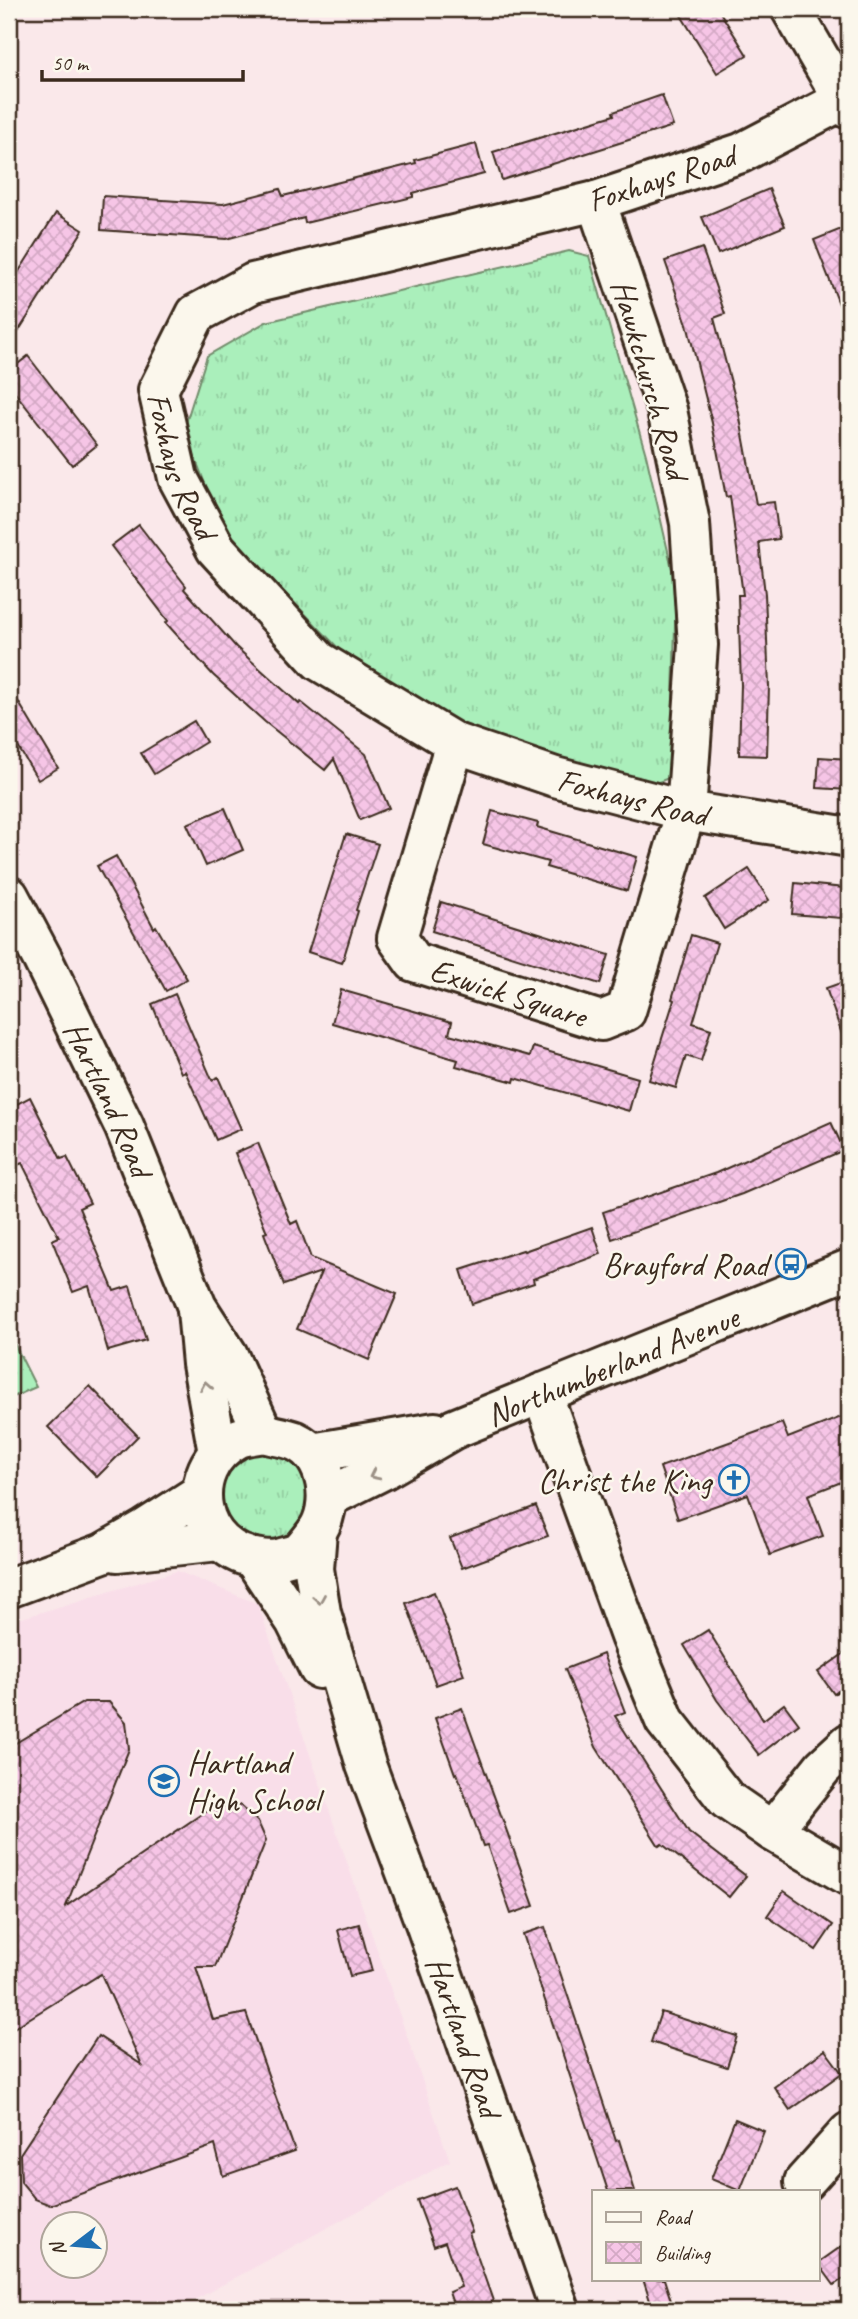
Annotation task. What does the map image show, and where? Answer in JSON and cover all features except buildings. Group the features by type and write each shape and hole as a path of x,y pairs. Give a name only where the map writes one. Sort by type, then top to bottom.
{"street":[{"path":"791,9 847,104"},
{"name":"Foxhays Road","path":"847,104 741,153 596,201 253,283 196,314 158,390 178,478 216,549 319,661 455,743 555,777 686,811 849,837"},
{"name":"Hawkchurch Road","path":"596,201 667,410 690,523 698,645 686,811"},
{"name":"Exwick Square","path":"455,743 397,938 414,962 601,1021 626,1012 686,811"},
{"name":"Hartland Road","path":"9,896 124,1126 197,1307 229,1355 263,1433"},
{"name":"Northumberland Avenue","path":"322,1514 385,1469 454,1429 849,1269"},
{"name":"Hartland Road","path":"197,1307 202,1364 218,1453"},
{"path":"542,1393 630,1636 665,1721 727,1800 772,1831 849,1875"},
{"name":"Northumberland Avenue","path":"312,1453 454,1429"},
{"path":"263,1433 295,1441 312,1453 323,1473 322,1514 300,1553 275,1561 253,1559 237,1553 219,1541 206,1521 201,1493 206,1472 218,1453 239,1438 263,1433"},
{"path":"9,1588 103,1553 201,1493"},
{"name":"Hartland Road","path":"322,1514 314,1569 321,1613 366,1765 425,1923 555,2308"},
{"path":"103,1553 219,1541"},
{"name":"Hartland Road","path":"253,1559 295,1621 366,1765"},
{"path":"772,1831 823,1766 849,1743"},
{"path":"804,2182 849,2132"}],"shaded area":[{"name":"Hartland High School","path":"177,1571 258,1604 450,2161 176,2310 9,2310 9,1622"}],"green space":[{"path":"569,251 589,256 646,455 676,586 671,777 644,788 602,776 454,720 341,651 222,528 184,429 207,356 266,322"},
{"path":"9,1333 36,1387 9,1399"},
{"path":"266,1450 294,1461 305,1473 312,1504 299,1532 271,1547 228,1532 216,1486 235,1459"}],"place":[{"name":"Brayford Road","path":"791,1264"},
{"name":"Christ the King","path":"734,1480"},
{"name":"Hartland High School","path":"164,1781"}]}
